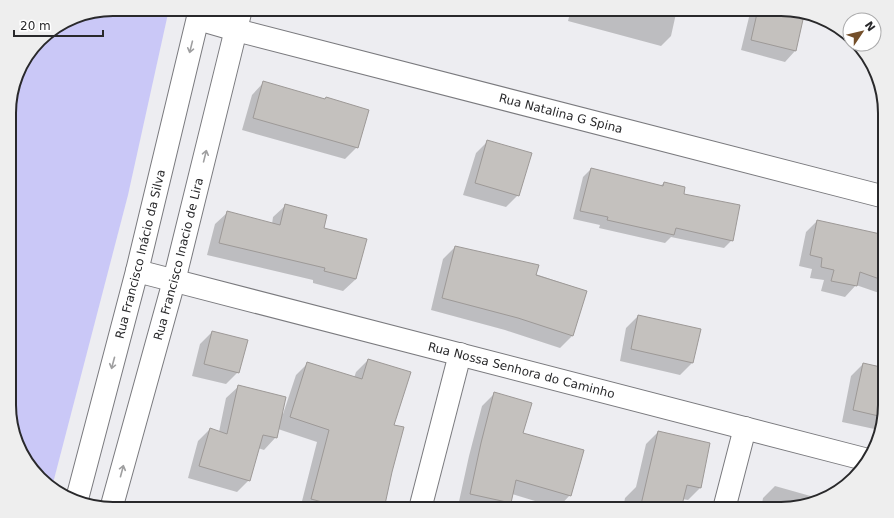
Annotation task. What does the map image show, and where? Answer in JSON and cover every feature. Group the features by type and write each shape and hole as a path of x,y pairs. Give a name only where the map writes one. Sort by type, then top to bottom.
{"street":[{"name":"Rua Francisco Inácio da Silva","path":"79,496 137,271 199,16"},
{"name":"Rua Natalina G Spina","path":"204,16 236,30 878,195"},
{"name":"Rua Francisco Inacio de Lira","path":"113,502 174,281 240,16"},
{"name":"Rua Nossa Senhora do Caminho","path":"137,271 862,458"},
{"path":"422,502 460,354"},
{"path":"726,502 745,428"}],"shaded area":[{"path":"113,16 167,16 128,195 53,482 44,474 32,459 21,436 17,417 16,113 19,88 26,70 40,49 59,32 76,23 88,19"}],"building":[{"path":"756,16 781,16 803,19 796,51 751,40"},
{"path":"263,81 369,110 358,148 253,118"},
{"path":"487,140 532,153 519,196 475,183"},
{"path":"591,168 663,186 664,182 685,187 684,194 740,205 733,241 676,228 674,235 607,220 608,217 580,211"},
{"path":"285,204 327,215 324,228 367,239 356,279 324,271 325,268 219,243 227,211 280,225"},
{"path":"817,220 878,233 878,278 860,272 857,286 831,281 834,270 821,267 822,258 810,255"},
{"path":"455,246 539,265 536,275 587,291 573,336 518,318 442,298"},
{"path":"638,315 701,329 693,363 631,349"},
{"path":"212,331 248,340 239,373 204,364"},
{"path":"368,359 411,372 394,425 404,427 386,502 322,502 311,499 329,430 290,417 307,362 362,379"},
{"path":"863,363 878,366 877,416 853,410"},
{"path":"238,385 286,397 277,438 263,435 250,481 199,466 210,428 227,434"},
{"path":"494,392 532,403 523,433 584,450 571,496 516,480 511,502 470,494"},
{"path":"658,431 710,443 701,488 687,485 683,502 642,502"}]}
